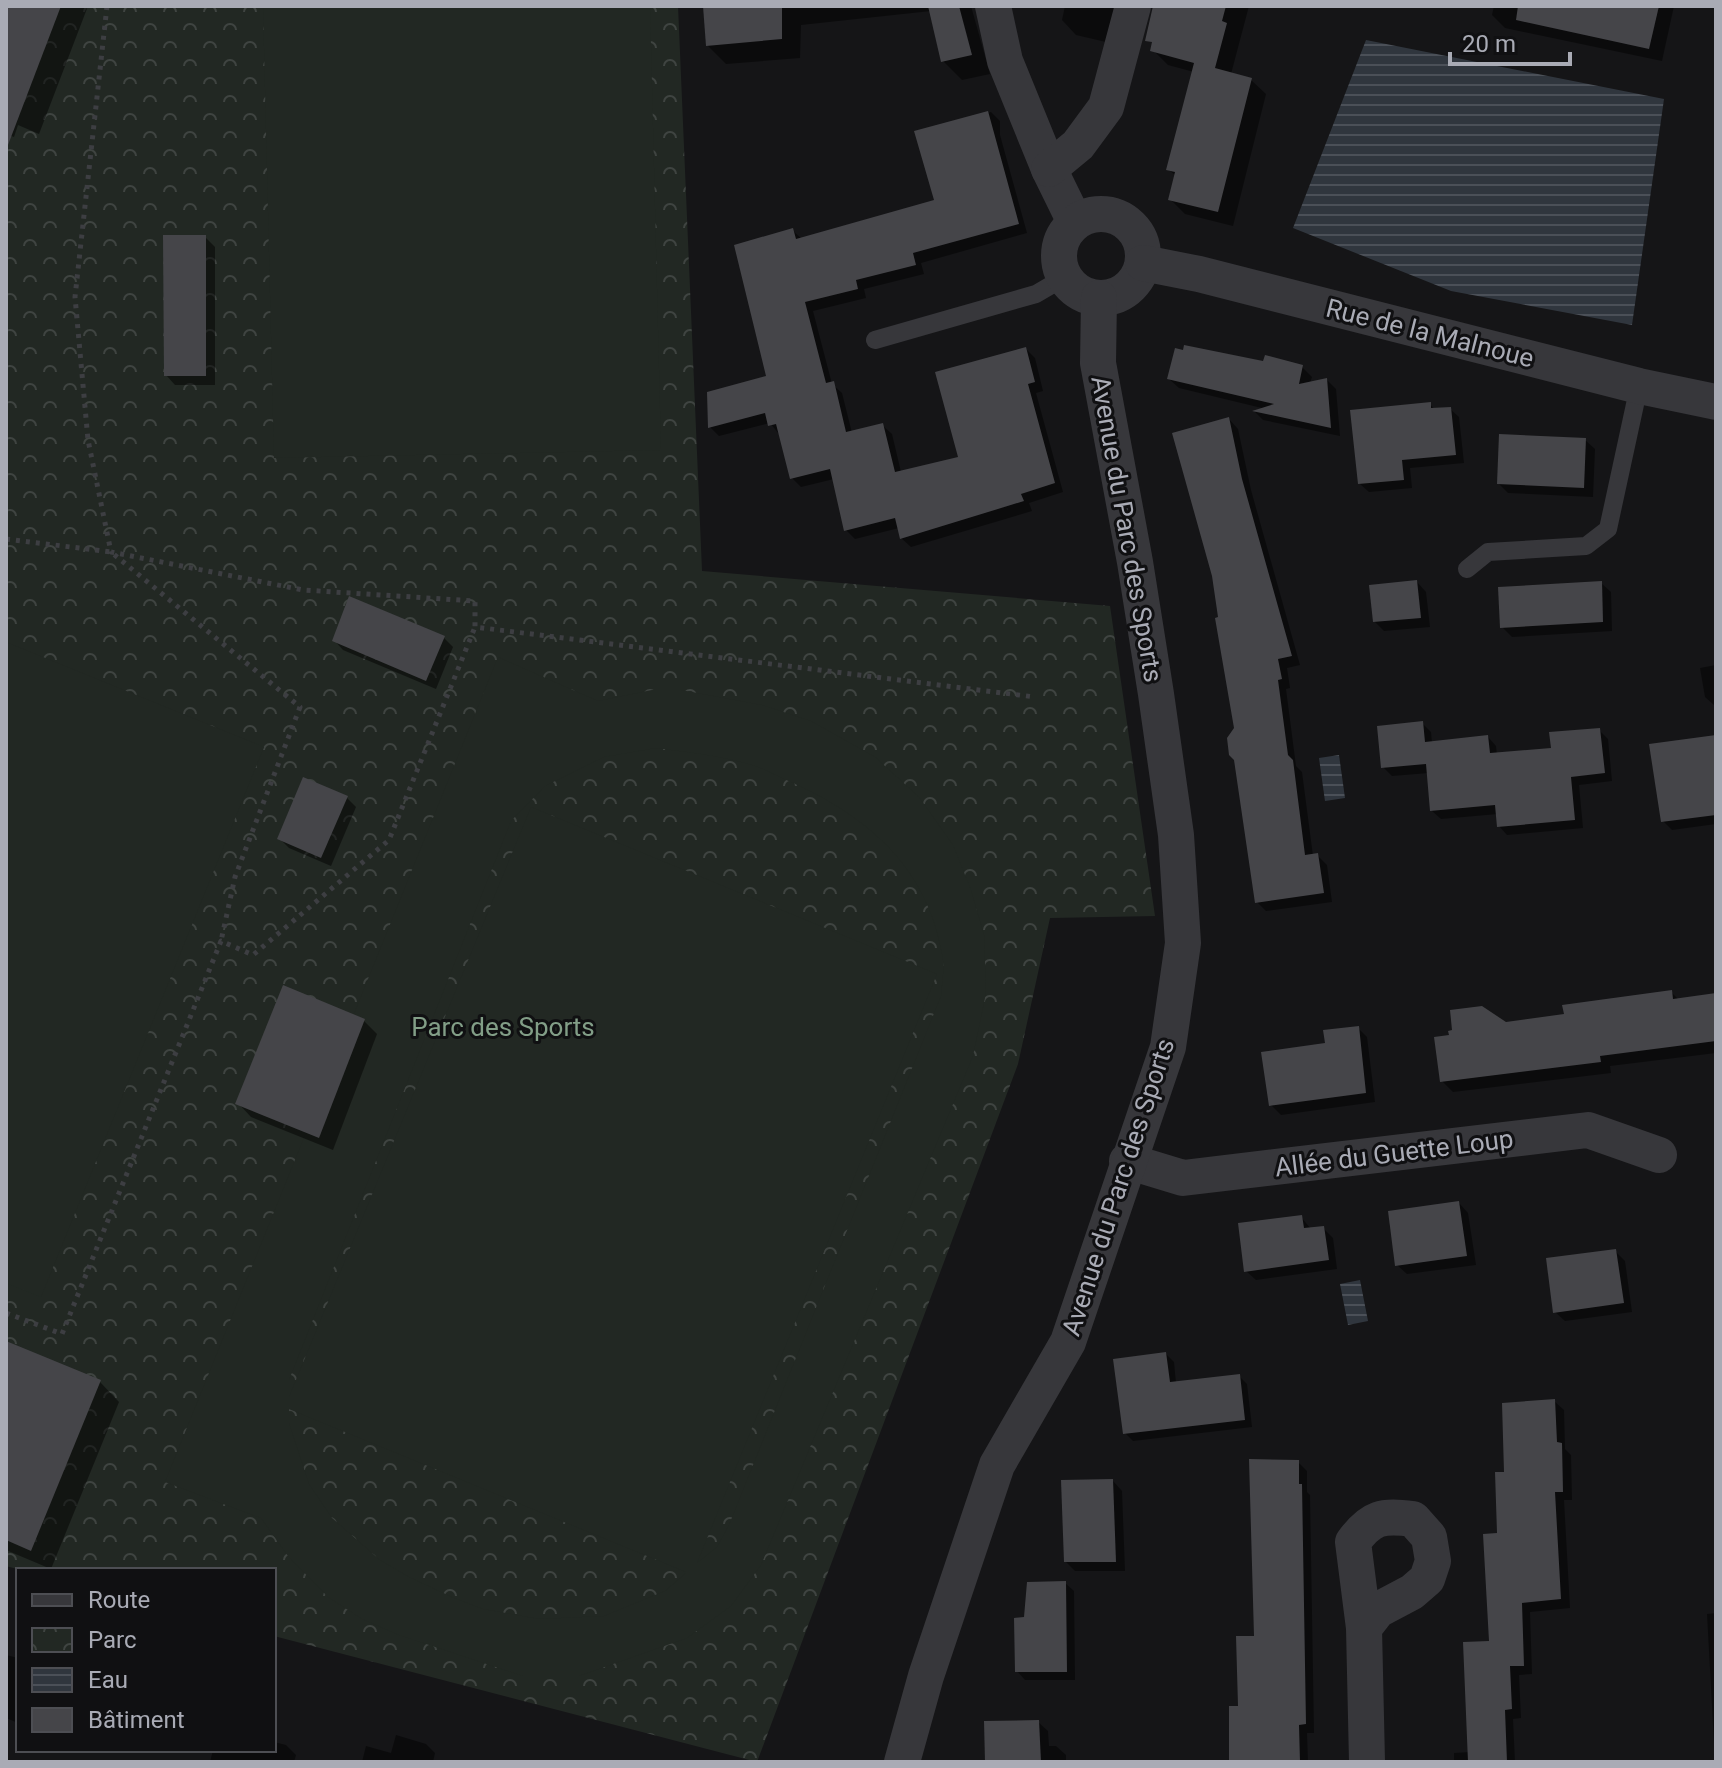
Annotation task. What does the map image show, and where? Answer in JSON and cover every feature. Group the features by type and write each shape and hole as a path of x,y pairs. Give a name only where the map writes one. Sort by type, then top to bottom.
{"street":[{"path":"993,6 1005,61 1049,169 1075,222"},
{"path":"1049,169 1078,145 1106,107 1133,6"},
{"path":"1102,213 1116,216 1139,235 1143,263 1139,275 1123,293 1099,298 1074,288 1065,277 1059,254 1066,231 1075,222 1088,215 1102,213"},
{"name":"Rue de la Malnoue","path":"1143,263 1199,274 1639,386 1716,402"},
{"name":"Avenue du Parc des Sports","path":"902,1762 926,1676 997,1465 1068,1342 1168,1047 1183,943 1176,835 1156,694 1098,363 1099,298"},
{"name":"Allée du Guette Loup","path":"1127,1161 1183,1178 1588,1130 1659,1155"},
{"path":"1364,1628 1367,1762"}],"lane":[{"path":"875,340 1036,294 1065,277"},
{"path":"1467,569 1488,552 1586,546 1608,529 1639,386"}],"path":[{"path":"6,1313 62,1334 221,941 235,877 300,707 111,552 88,440 75,297 107,6"},
{"path":"6,539 111,552 303,590 475,601 475,627 389,840 253,955 221,941"},
{"path":"475,627 1035,697"}],"green space":[{"name":"Parc des Sports","path":"6,6 678,6 702,571 1110,606 1155,916 1050,918 1018,1064 757,1762 276,1637 276,1568 16,1569 6,1566"},
{"path":"263,6 650,6 661,450 274,458"},
{"path":"6,642 264,747 41,1297 6,1283"},
{"path":"498,657 598,701 652,690 681,690 762,705 811,721 875,757 919,797 953,845 984,935 986,993 973,1056 761,1565 731,1606 687,1638 579,1676 523,1676 399,1635 362,1619 328,1597 288,1556 261,1518 165,1482","holes":["656,748 757,767 819,796 869,829 890,848 923,895 934,923 943,964 941,996 729,1525 717,1547 697,1563 937,974 531,807 289,1397 289,1380 511,821 545,786 604,757","289,1409 686,1572 686,1573 665,1591 604,1616 539,1619 483,1609 454,1598 380,1560 332,1518 309,1484 289,1423"]}],"water":[{"path":"1366,40 1664,99 1632,325 1451,291 1293,228"},
{"path":"1339,755 1345,798 1325,801 1319,758"},
{"path":"1360,1280 1368,1321 1348,1325 1340,1284"}],"building":[{"path":"6,6 61,6 8,145 6,145"},
{"path":"703,6 782,6 782,39 706,46"},
{"path":"928,6 959,6 972,55 941,62"},
{"path":"1153,6 1226,6 1222,21 1227,23 1215,68 1252,78 1218,212 1168,200 1175,172 1166,170 1194,63 1150,51 1152,42 1145,41"},
{"path":"1518,6 1659,6 1649,49 1516,20"},
{"path":"988,111 1019,224 913,253 916,265 856,280 858,289 805,302 826,383 834,381 846,432 883,423 895,472 958,457 935,372 1026,347 1035,382 1028,384 1055,483 1021,494 1024,501 900,539 895,518 844,531 830,469 790,479 776,424 768,426 765,413 708,428 707,392 766,376 734,245 793,228 796,239 934,200 914,131"},
{"path":"163,235 206,235 206,376 164,376"},
{"path":"1184,345 1263,361 1265,355 1303,365 1299,384 1327,378 1331,428 1252,411 1274,404 1167,379 1175,348 1183,350"},
{"path":"1431,402 1431,408 1451,407 1456,455 1402,460 1404,480 1358,484 1350,410"},
{"path":"1229,417 1242,479 1292,656 1278,659 1288,755 1293,760 1305,855 1318,853 1324,893 1255,903 1234,760 1229,755 1227,738 1234,728 1215,618 1218,617 1212,576 1172,433"},
{"path":"1499,434 1586,438 1584,488 1497,484"},
{"path":"1417,580 1421,618 1373,622 1369,585"},
{"path":"1602,581 1603,622 1500,628 1498,587"},
{"path":"349,596 445,636 426,681 332,641"},
{"path":"1423,721 1425,742 1488,735 1490,753 1551,748 1549,732 1600,728 1605,773 1571,777 1575,820 1497,827 1495,805 1430,811 1426,764 1381,768 1377,726"},
{"path":"1716,735 1716,815 1661,822 1649,744"},
{"path":"303,777 348,796 321,858 277,839"},
{"path":"283,985 365,1019 319,1138 235,1104"},
{"path":"1672,990 1673,999 1716,993 1716,1041 1600,1056 1601,1062 1440,1082 1434,1037 1449,1035 1448,1031 1452,1030 1450,1010 1482,1006 1506,1022 1564,1014 1562,1005"},
{"path":"1359,1026 1366,1093 1269,1106 1261,1052 1325,1043 1323,1030"},
{"path":"1459,1201 1467,1256 1395,1266 1388,1211"},
{"path":"1302,1215 1304,1228 1324,1226 1329,1260 1244,1272 1238,1223"},
{"path":"1616,1249 1624,1303 1553,1313 1546,1258"},
{"path":"6,1341 101,1380 31,1551 6,1540"},
{"path":"1166,1352 1170,1382 1240,1374 1245,1420 1123,1434 1113,1359"},
{"path":"1555,1399 1557,1442 1562,1443 1563,1492 1555,1492 1561,1599 1522,1603 1524,1666 1510,1666 1512,1709 1505,1710 1507,1762 1468,1762 1463,1642 1489,1641 1483,1534 1497,1533 1495,1472 1504,1472 1502,1403"},
{"path":"1249,1459 1299,1460 1306,1724 1299,1725 1300,1762 1229,1762 1229,1706 1238,1706 1236,1636 1254,1636"},
{"path":"1113,1479 1116,1562 1064,1562 1061,1480"},
{"path":"1066,1581 1067,1672 1015,1672 1014,1618 1024,1617 1027,1582"},
{"path":"1039,1720 1041,1762 985,1762 984,1721"}]}
